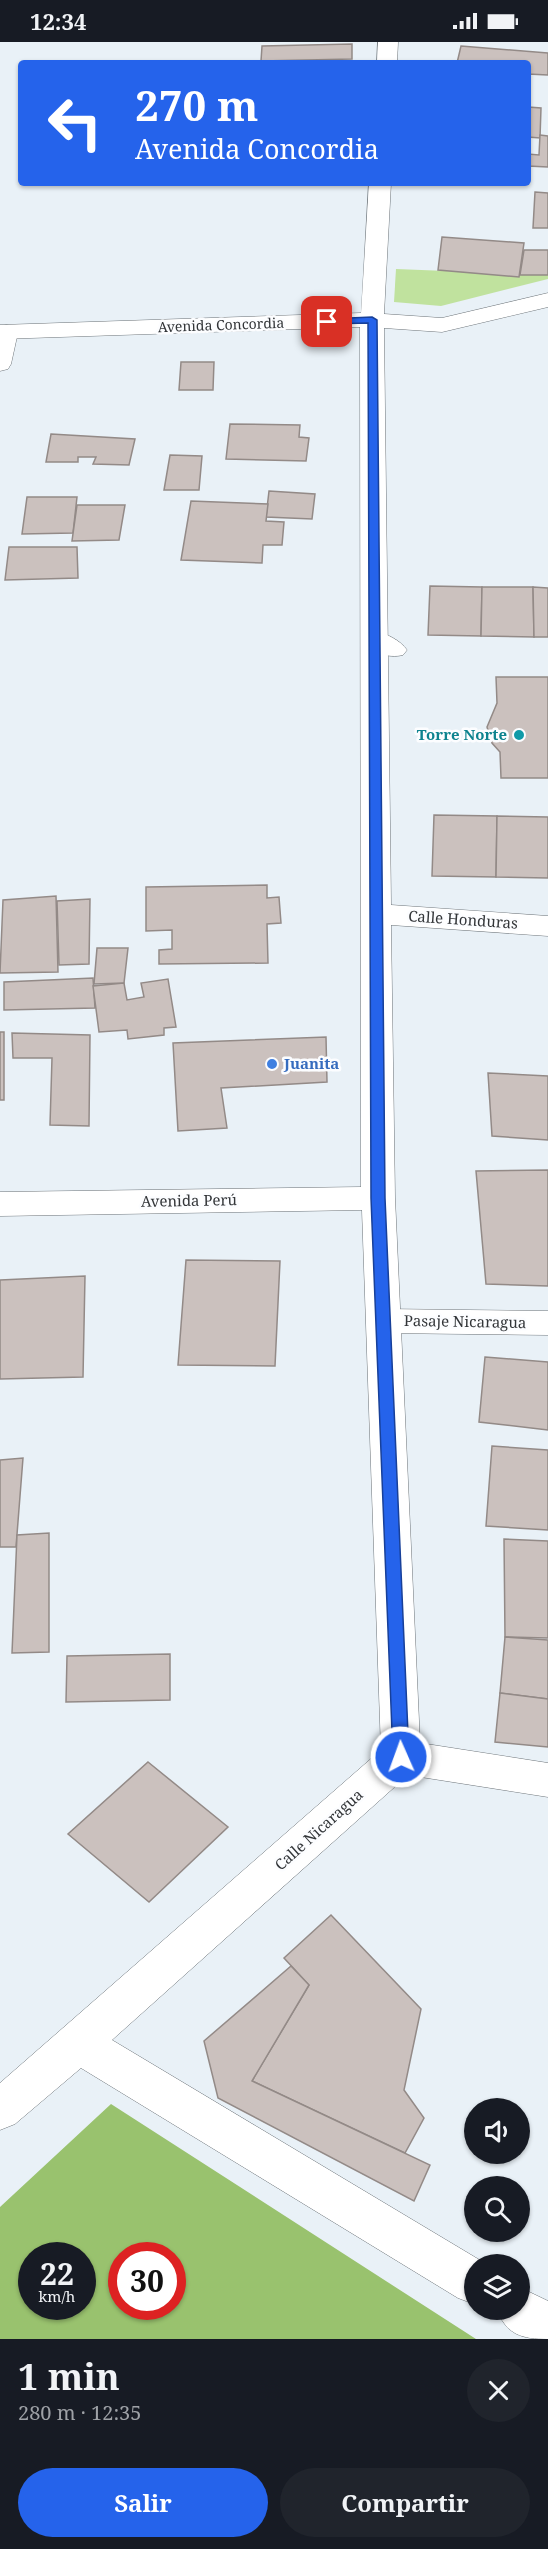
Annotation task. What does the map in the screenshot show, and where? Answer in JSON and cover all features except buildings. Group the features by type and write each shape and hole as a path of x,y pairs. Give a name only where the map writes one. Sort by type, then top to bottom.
{"street":[{"path":"387,60 388,42"},
{"path":"380,186 372,320 385,644 377,914 378,1198 401,1757 548,1780"},
{"name":"Avenida Concordia","path":"3,332 372,320 442,324 548,300"},
{"name":"Calle Honduras","path":"377,914 548,926"},
{"name":"Avenida Perú","path":"0,1204 378,1198"},
{"name":"Calle Nicaragua","path":"0,2110 401,1757"},
{"path":"78,2043 464,2276"},
{"path":"530,2316 548,2327"}],"lane":[{"path":"0,364 3,332"},
{"name":"Pasaje Nicaragua","path":"383,1321 548,1323"}],"green space":[{"path":"396,269 548,275 548,279 441,306 394,302"},
{"path":"111,2104 476,2339 0,2339 0,2207"}],"place":[{"name":"Torre Norte","path":"519,735"},
{"name":"Juanita","path":"272,1064"}],"route":[{"path":"327,322 372,320 378,1198 401,1757"}]}
